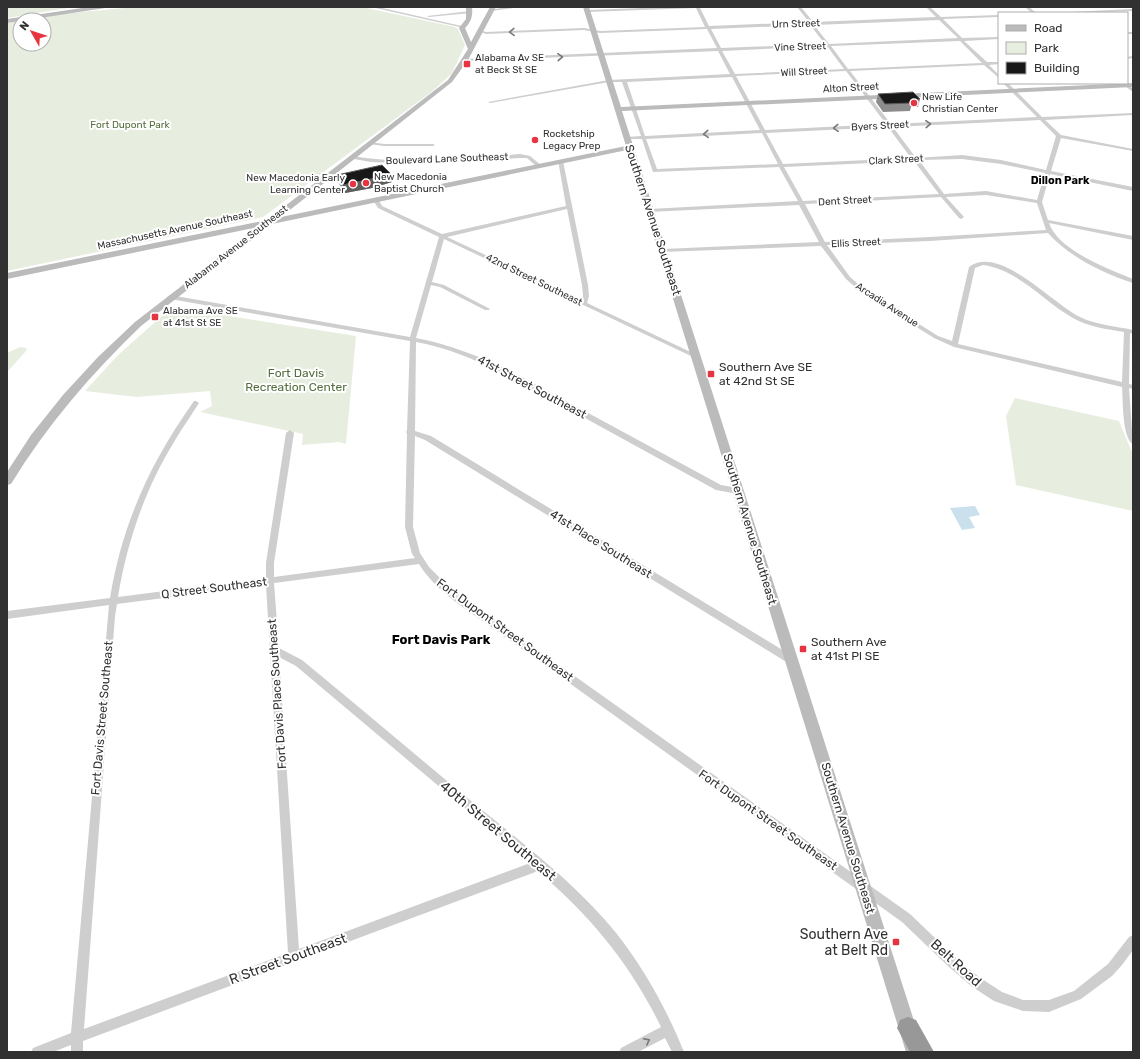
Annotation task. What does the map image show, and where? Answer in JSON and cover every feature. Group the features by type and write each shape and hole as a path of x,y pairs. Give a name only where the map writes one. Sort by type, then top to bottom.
{"highway":[{"path":"908,1028 923,1052"}],"street":[{"path":"7,20 65,11 109,7"},
{"path":"373,7 480,31"},
{"path":"492,8 518,7"},
{"name":"Arcadia Avenue","path":"697,7 823,244 848,278 858,288 930,333 954,345 1130,386"},
{"path":"586,9 701,7"},
{"path":"799,7 889,126 961,217"},
{"path":"928,7 998,76"},
{"path":"1128,7 1133,11"},
{"name":"Alabama Avenue Southeast","path":"7,481 43,428 76,386 126,335 170,297 443,87 456,74 465,60 492,8"},
{"path":"423,17 469,9 467,22 462,30 471,49"},
{"name":"Southern Avenue Southeast","path":"586,9 915,1052"},
{"path":"1102,12 1133,11"},
{"name":"Urn Street","path":"480,31 486,33 583,29 593,31 708,28 998,16"},
{"name":"Vine Street","path":"465,60 998,38"},
{"name":"Will Street","path":"490,102 609,81 998,63"},
{"path":"624,80 644,138"},
{"path":"1006,84 1059,136 1133,150"},
{"path":"1128,85 1133,91"},
{"name":"Alton Street","path":"617,109 1128,85"},
{"name":"Byers Street","path":"628,142 644,138 1133,114"},
{"path":"1059,136 1039,202 1049,231 1057,240 1084,259 1104,270 1133,281"},
{"name":"Clark Street","path":"644,138 655,171 915,159 971,158 1001,162 1133,189"},
{"name":"Massachusetts Avenue Southeast","path":"7,276 540,166 628,142"},
{"path":"371,143 384,145 433,145"},
{"name":"Boulevard Lane Southeast","path":"351,158 370,162 404,162 520,156 528,157 540,166"},
{"path":"560,161 586,285 584,304"},
{"name":"Dent Street","path":"650,211 986,193 1039,202"},
{"name":"42nd Street Southeast","path":"376,200 380,207 695,356"},
{"path":"442,236 569,207"},
{"path":"1046,221 1133,238"},
{"name":"Ellis Street","path":"663,251 823,244 1049,231"},
{"name":"Fort Dupont Street Southeast","path":"442,236 413,339 408,515 413,547 420,561 444,587 864,888"},
{"path":"954,345 972,267 976,264 987,263 1001,266 1011,272 1064,312 1078,319 1130,332 1130,386 1128,419 1133,441"},
{"path":"429,283 442,286 487,309"},
{"name":"41st Street Southeast","path":"170,297 413,339 446,347 490,364 719,488 738,491"},
{"name":"Fort Davis Street Southeast","path":"77,1052 108,645 121,562 139,505 168,444 196,403"},
{"name":"41st Place Southeast","path":"410,432 425,436 791,660"},
{"name":"Fort Davis Place Southeast","path":"290,433 270,564 270,581 294,956"},
{"name":"Q Street Southeast","path":"7,615 420,561"},
{"name":"40th Street Southeast","path":"274,650 299,663 540,865 587,908 611,936 641,979 678,1052"},
{"name":"R Street Southeast","path":"37,1052 540,865"},
{"name":"Belt Road","path":"864,888 906,918 970,979 1005,1000 1019,1004 1049,1006 1068,1002 1109,972 1133,941"},
{"path":"625,1052 668,1030"}],"green space":[{"path":"7,7 74,7 44,12 12,12 12,17 7,18"},
{"name":"Fort Dupont Park","path":"135,7 362,7 455,27 458,29 465,45 452,73 434,90 263,217 7,271 7,23 12,22 12,52 52,52 52,15"},
{"name":"Fort Davis Recreation Center","path":"172,307 356,336 346,444 339,442 302,445 303,434 200,412 212,406 210,391 137,397 85,391 117,356"},
{"path":"20,347 26,348 27,350 7,372 7,353"},
{"path":"1015,398 1119,421 1133,455 1133,511 1016,485 1006,416"}],"water":[{"path":"975,506 980,515 969,517 975,528 962,530 950,508"}],"building":[{"path":"913,92 920,99 910,100 912,103 885,104 878,94"},
{"path":"382,165 391,174 343,185 337,175"}],"place":[{"name":"Alabama Av SE at Beck St SE","path":"467,64"},
{"name":"New Life Christian Center","path":"914,103"},
{"name":"Rocketship Legacy Prep","path":"535,140"},
{"name":"New Macedonia Baptist Church","path":"366,183"},
{"name":"New Macedonia Early Learning Center","path":"353,184"},
{"name":"Alabama Ave SE at 41st St SE","path":"155,317"},
{"name":"Southern Ave SE at 42nd St SE","path":"711,374"},
{"name":"Southern Ave at 41st Pl SE","path":"803,649"},
{"name":"Southern Ave at Belt Rd","path":"896,942"}],"district":[{"name":"Dillon Park","path":"1060,180"},
{"name":"Fort Davis Park","path":"441,639"}]}
